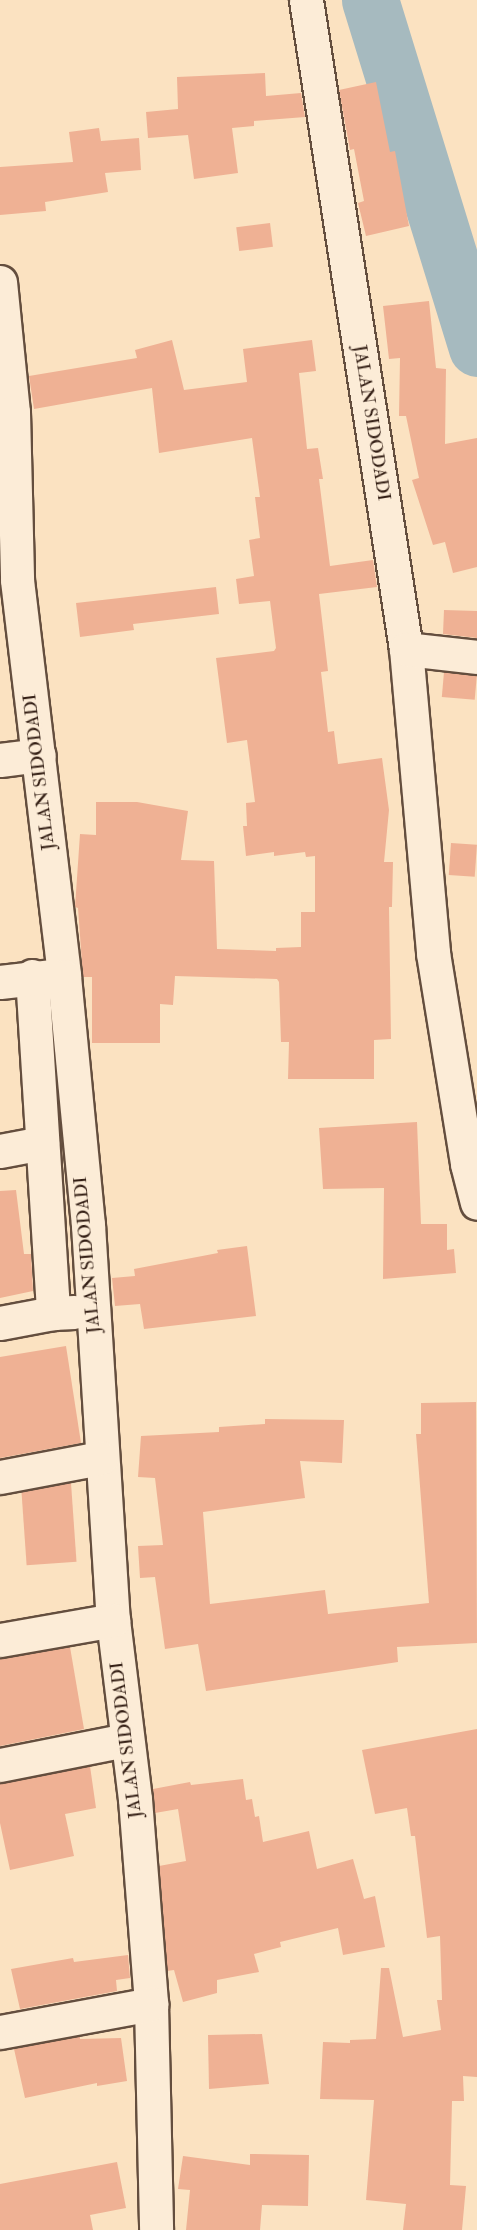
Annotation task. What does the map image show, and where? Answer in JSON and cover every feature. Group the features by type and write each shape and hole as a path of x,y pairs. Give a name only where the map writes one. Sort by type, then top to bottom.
{"street":[{"name":"JALAN SIDODADI","path":"306,0 406,649 433,953 472,1163 477,1203"},
{"name":"JALAN SIDODADI","path":"0,282 17,580 64,976 94,1312 101,1458 113,1620 135,1799 151,2004 156,2230"},
{"path":"406,649 477,657"},
{"path":"0,760 39,755"},
{"path":"0,982 32,976 64,976"},
{"path":"32,976 53,1313"},
{"path":"0,1151 42,1143"},
{"path":"0,1323 53,1313 94,1312"},
{"path":"0,1477 101,1458"},
{"path":"0,1640 113,1620"},
{"path":"0,1765 126,1740"},
{"path":"0,2032 151,2004"}],"building":[{"path":"265,73 266,96 301,93 305,117 254,121 254,126 232,128 238,173 194,179 188,135 148,138 146,112 178,109 177,77"},
{"path":"376,82 390,152 395,151 409,226 366,236 358,203 364,201 354,149 350,150 339,90"},
{"path":"99,128 101,141 139,138 141,170 105,173 108,192 45,202 46,211 0,215 0,167 73,162 69,132"},
{"path":"270,223 273,247 239,251 236,227"},
{"path":"429,301 436,368 446,369 445,444 477,438 477,567 453,573 445,542 433,545 412,480 419,478 406,416 399,416 400,358 389,359 383,306"},
{"path":"172,340 184,390 247,382 243,349 312,340 316,371 299,373 307,449 318,448 323,479 319,479 330,566 373,560 377,587 319,594 328,671 321,672 328,732 334,731 338,764 382,758 389,810 384,862 393,862 392,907 389,907 391,1039 374,1040 374,1079 288,1079 289,1042 281,1042 279,982 277,979 175,976 173,1005 160,1004 160,1043 92,1043 92,977 83,977 78,908 75,907 80,834 96,835 96,802 137,802 188,811 181,860 214,861 217,949 276,951 276,948 301,947 301,912 315,912 315,856 306,857 305,852 274,856 274,852 246,856 243,826 247,826 246,803 255,802 247,740 227,743 216,658 274,651 276,648 270,601 239,604 236,579 254,576 249,540 260,538 255,497 260,497 252,438 159,453 152,388 34,409 29,376 137,358 135,350"},
{"path":"216,587 219,614 133,624 134,630 80,637 76,603"},
{"path":"444,610 477,611 477,638 443,634"},
{"path":"444,672 477,675 475,700 442,697"},
{"path":"451,843 477,845 475,877 449,875"},
{"path":"417,1122 421,1224 447,1224 447,1250 454,1249 456,1273 383,1279 384,1188 323,1189 319,1128"},
{"path":"16,1190 24,1254 31,1254 33,1291 0,1298 0,1191"},
{"path":"247,1246 256,1316 144,1329 140,1304 115,1306 112,1278 135,1276 134,1269 218,1253 217,1250"},
{"path":"66,1346 81,1443 0,1458 0,1357"},
{"path":"476,1402 477,1643 397,1647 398,1662 206,1691 198,1644 165,1649 155,1577 140,1578 138,1546 163,1545 155,1478 138,1477 141,1436 219,1432 219,1427 265,1424 265,1419 344,1420 342,1463 300,1461 305,1498 203,1512 210,1604 325,1590 328,1614 429,1603 416,1434 421,1434 421,1403"},
{"path":"71,1483 77,1562 27,1565 21,1486"},
{"path":"70,1647 84,1729 0,1746 0,1658"},
{"path":"477,1729 477,2077 463,2076 464,2101 452,2101 450,2185 466,2186 462,2230 403,2230 406,2204 366,2200 374,2100 320,2099 323,2042 350,2043 350,2040 376,2039 381,1968 389,1968 403,2037 441,2030 437,2000 442,2000 440,1936 427,1938 415,1836 411,1836 407,1808 375,1814 362,1750"},
{"path":"90,1766 96,1808 65,1814 74,1856 10,1870 0,1823 0,1783"},
{"path":"243,1779 246,1800 252,1799 255,1817 259,1816 263,1842 309,1831 317,1869 353,1859 364,1899 375,1896 385,1947 343,1955 338,1928 280,1942 281,1947 254,1954 259,1972 217,1980 217,1993 183,2002 174,1970 167,1971 159,1866 186,1861 178,1809 155,1813 153,1789 190,1782 191,1785"},
{"path":"128,1955 130,1978 116,1980 117,1991 20,2009 11,1969 73,1958 74,1962"},
{"path":"262,2034 269,2084 209,2089 208,2035"},
{"path":"80,2036 80,2039 121,2038 127,2081 97,2086 97,2083 25,2098 14,2049"},
{"path":"250,2154 309,2155 308,2206 262,2205 260,2230 186,2230 190,2190 178,2189 183,2156 250,2165"},
{"path":"117,2162 126,2208 90,2215 93,2230 0,2230 0,2184"}],"waterway":[{"path":"370,0 477,348"}]}
